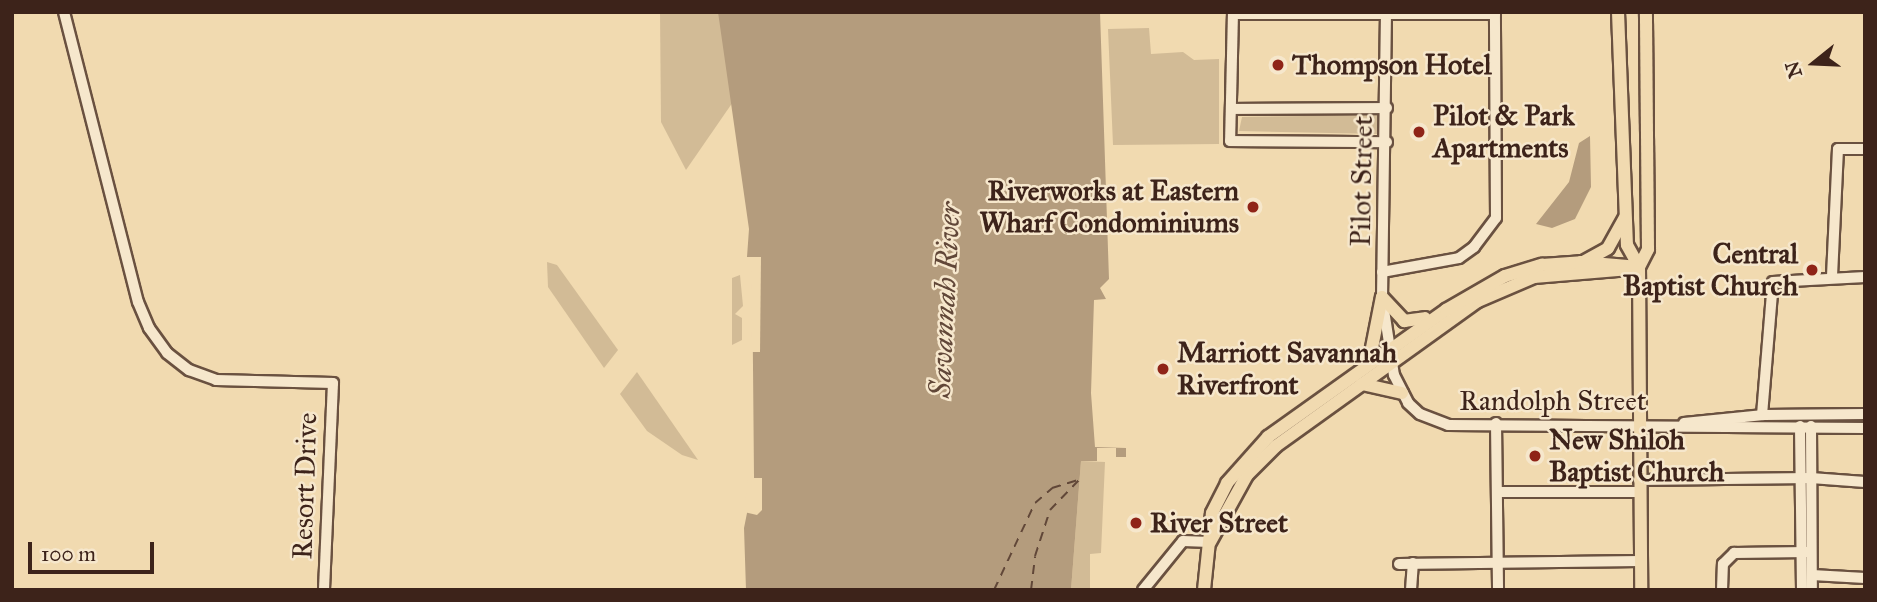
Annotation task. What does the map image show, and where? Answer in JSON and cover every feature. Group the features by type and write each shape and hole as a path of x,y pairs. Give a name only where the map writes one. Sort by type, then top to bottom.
{"main road":[{"path":"1619,12 1628,244 1639,267 1641,590"},
{"path":"1204,590 1212,513 1245,459 1268,437 1367,366 1391,357 1498,289 1534,277 1616,273 1639,267 1648,249 1646,12"},
{"path":"1581,262 1608,248 1626,214"},
{"path":"1382,297 1411,324 1478,289 1542,265 1581,262 1639,267"},
{"path":"1210,542 1254,467 1362,384 1391,357 1478,289"},
{"path":"1367,366 1375,346 1382,297"},
{"path":"1362,384 1402,393"}],"street":[{"name":"Resort Drive","path":"64,12 138,302 167,353 189,370 216,380 333,383 324,590"},
{"path":"1382,272 1459,258 1474,247 1496,218 1495,13 1233,13 1230,141 1387,142"},
{"name":"Pilot Street","path":"1386,13 1387,142 1382,297 1391,357"},
{"path":"1231,109 1387,108"},
{"path":"1762,415 1773,282 1825,283 1832,276 1838,149 1865,149"},
{"path":"1832,276 1865,277"},
{"name":"Randolph Street","path":"1391,357 1402,393 1430,421 1865,428"},
{"name":"Randolph Street","path":"1677,425 1762,415 1865,414"},
{"path":"1802,590 1807,552 1805,416"},
{"path":"1496,423 1498,590"},
{"path":"1497,492 1806,478 1865,482"},
{"path":"1143,590 1184,541 1210,542"},
{"path":"1807,552 1812,590"},
{"path":"1721,590 1723,564 1734,553 1807,552"},
{"path":"1399,564 1640,561"},
{"path":"1410,590 1413,563"},
{"path":"1812,575 1865,578"}],"shaded area":[{"path":"660,12 723,12 735,99 686,170 661,122"},
{"path":"1149,28 1151,54 1183,52 1194,60 1219,59 1219,144 1113,145 1108,29"},
{"path":"1378,115 1378,134 1239,131 1242,117"},
{"path":"547,262 557,265 618,350 604,368 548,287"},
{"path":"740,275 743,306 735,314 742,318 742,340 732,345 732,278"},
{"path":"637,372 698,460 682,455 647,431 620,394"},
{"path":"1081,461 1105,462 1101,553 1090,554 1090,590 1071,590"}],"water":[{"name":"Savannah River","path":"718,12 1100,12 1109,279 1100,288 1106,299 1094,300 1091,393 1095,447 1126,448 1126,461 1081,461 1071,590 746,590 744,528 754,478 752,257 747,257 749,229"},
{"path":"1590,136 1591,187 1575,219 1552,228 1536,224 1569,182 1579,143"}],"pier":[{"path":"752,257 761,257 760,352 751,352"},
{"path":"1097,448 1116,448 1116,457 1126,457 1126,461 1097,461"},
{"path":"748,478 762,478 762,510 757,515 744,512"}],"ferry route":[{"path":"994,590 1035,503 1052,488 1079,480"},
{"path":"1031,590 1035,556 1050,510 1079,480"}],"place":[{"name":"Thompson Hotel","path":"1278,65"},
{"name":"Pilot & Park Apartments","path":"1419,132"},
{"name":"Riverworks at Eastern Wharf Condominiums","path":"1253,207"},
{"name":"Central Baptist Church","path":"1812,270"},
{"name":"Marriott Savannah Riverfront","path":"1163,369"},
{"name":"New Shiloh Baptist Church","path":"1535,456"},
{"name":"River Street","path":"1136,523"}]}
